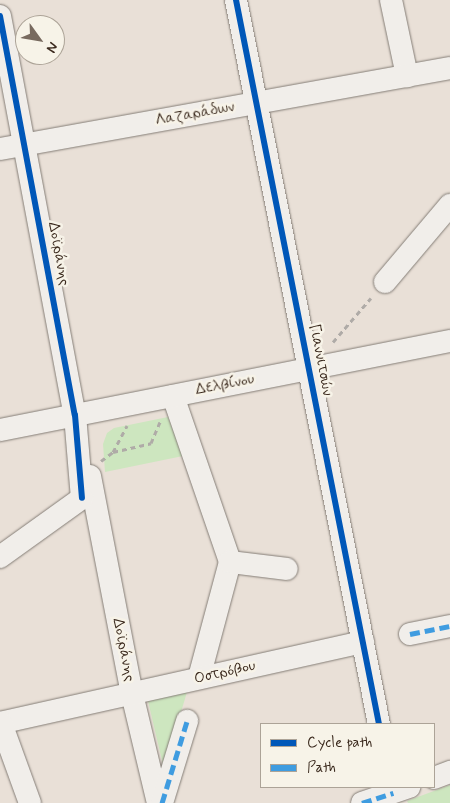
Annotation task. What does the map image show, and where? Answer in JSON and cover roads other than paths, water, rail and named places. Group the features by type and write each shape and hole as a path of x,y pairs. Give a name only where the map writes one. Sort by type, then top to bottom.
{"street":[{"name":"Γιαννιτσών","path":"236,0 379,723"},
{"path":"391,0 407,76"},
{"name":"Δοϊράνης","path":"0,16 25,145 82,413 87,497 158,803"},
{"name":"Λαζαράδων","path":"0,149 450,68"},
{"path":"385,282 450,205"},
{"name":"Δελβίνου","path":"0,430 450,341"},
{"path":"173,396 230,562 199,678"},
{"path":"0,557 87,497"},
{"path":"230,562 287,569"},
{"path":"410,634 450,626"},
{"name":"Οστρόβου","path":"3,733 132,694 363,642"},
{"path":"162,803 187,721"},
{"path":"3,733 30,803"},
{"path":"435,778 450,772"},
{"path":"362,803 397,792"}]}
